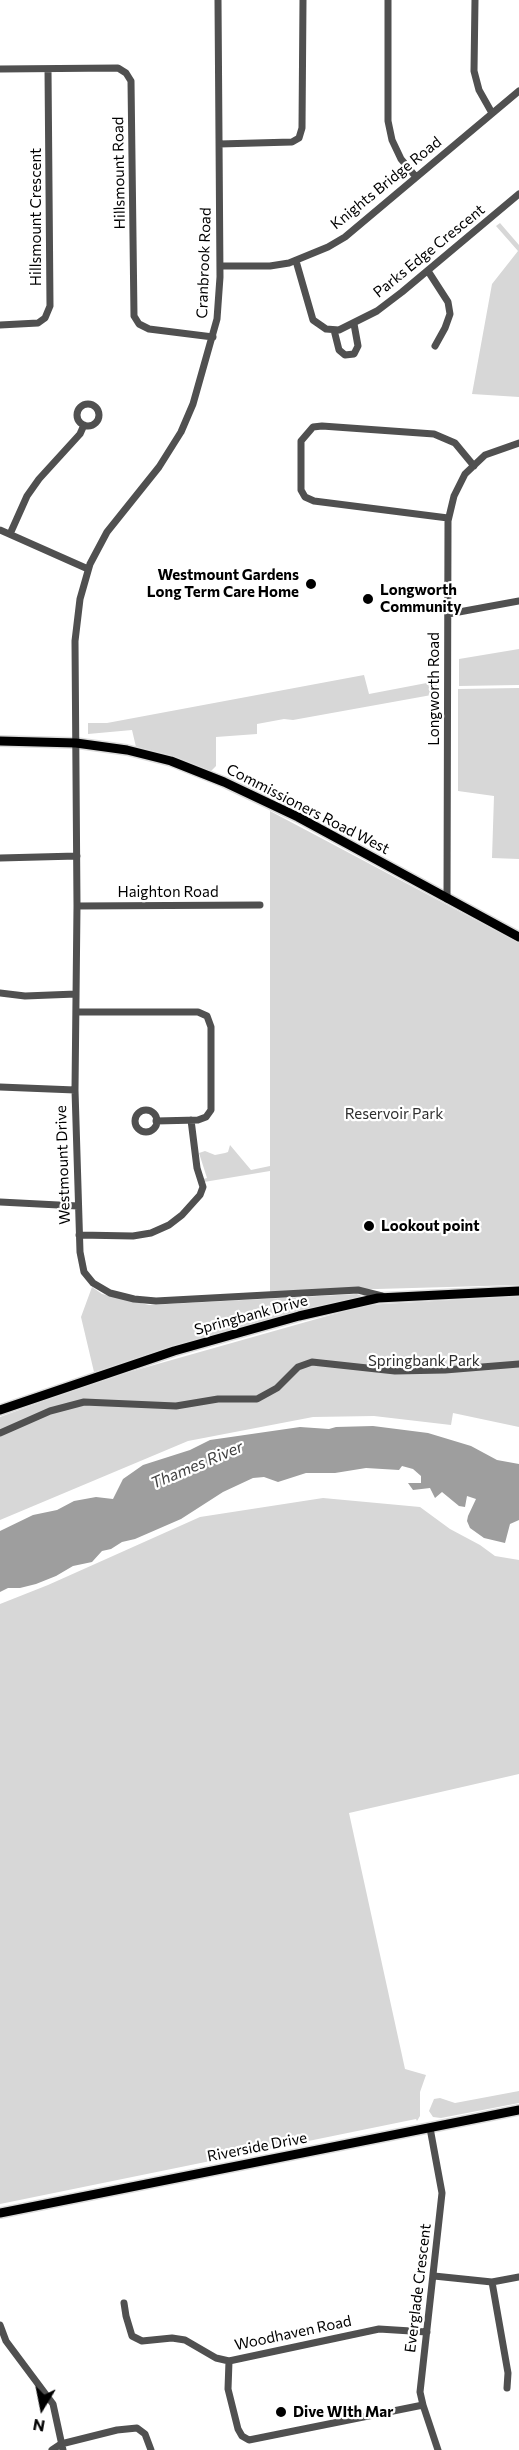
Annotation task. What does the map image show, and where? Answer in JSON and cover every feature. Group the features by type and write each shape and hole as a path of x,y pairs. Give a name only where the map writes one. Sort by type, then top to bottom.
{"main road":[{"name":"Commissioners Road West","path":"0,741 76,743 127,750 171,761 224,782 298,817 519,937"},
{"name":"Springbank Drive","path":"0,1410 174,1351 299,1316 388,1298 519,1291"},
{"name":"Riverside Drive","path":"0,2214 519,2110"}],"street":[{"name":"Cranbrook Road","path":"76,743 75,641 80,599 88,569 107,532 159,467 181,432 193,404 217,319 220,266 218,0"},
{"path":"219,144 292,142 299,138 302,128 303,0"},
{"path":"388,0 388,121 392,140 401,159 416,177"},
{"path":"475,0 474,71 479,90 492,113"},
{"name":"Hillsmount Road","path":"0,69 118,68 126,73 131,81 134,316 139,324 149,329 213,337"},
{"name":"Hillsmount Crescent","path":"0,325 38,323 45,318 50,306 48,69"},
{"name":"Knights Bridge Road","path":"220,266 270,266 296,261 328,247 345,237 519,91"},
{"name":"Parks Edge Crescent","path":"334,330 354,324 377,311 519,194"},
{"path":"296,261 313,320 326,330 334,330 339,350 345,355 354,354 358,346 354,324"},
{"path":"428,271 448,302 450,314 435,346"},
{"path":"10,534 27,496 39,479 80,434 84,425"},
{"path":"448,518 314,501 305,497 301,490 301,441 313,427 322,426 434,434 455,443 474,466"},
{"name":"Longworth Road","path":"447,899 448,518 454,496 465,474 485,455 519,443"},
{"path":"0,530 88,569"},
{"path":"448,614 519,601"},
{"name":"Westmount Drive","path":"76,743 75,1090 79,1235 84,1272 93,1283 111,1293 134,1299 156,1301 358,1290 388,1298"},
{"path":"0,858 77,856"},
{"name":"Haighton Road","path":"77,906 260,905"},
{"path":"0,993 24,996 76,994"},
{"path":"76,1012 198,1012 207,1016 212,1027 211,1110 206,1117 156,1121"},
{"path":"0,1087 75,1090"},
{"path":"79,1235 133,1236 151,1233 169,1226 182,1215 200,1195 203,1187 197,1168 191,1120"},
{"path":"0,1202 78,1206"},
{"path":"0,1433 50,1411 84,1402 176,1407 218,1399 257,1399 277,1388 298,1367 312,1362 395,1371 445,1370 519,1364"},
{"name":"Everglade Crescent","path":"430,2128 442,2193 421,2378 423,2405 438,2450"},
{"path":"434,2276 492,2282 519,2277"},
{"path":"492,2282 508,2373 507,2388"},
{"name":"Woodhaven Road","path":"124,2303 132,2336 142,2341 172,2338 185,2340 216,2358 229,2361 379,2329 427,2332"},
{"path":"0,2325 6,2341 53,2404 62,2447"},
{"path":"229,2361 228,2389 238,2429 242,2436 249,2440 423,2405"},
{"path":"52,2450 117,2430 137,2428 145,2434 151,2450"}],"green space":[{"path":"500,223 519,245 519,397 472,394 492,284 518,251 496,226"},
{"path":"519,649 519,685 459,686 459,659"},
{"path":"364,675 369,694 437,681 437,694 293,720 284,719 257,724 257,734 216,737 216,766 210,772 136,747 132,730 88,734 88,723 107,723"},
{"path":"519,688 519,859 492,858 494,796 458,791 458,689"},
{"name":"Reservoir Park","path":"270,811 519,943 519,1285 270,1292 270,1171 204,1182 203,1179 207,1178 199,1153 205,1151 215,1155 225,1153 228,1152 230,1145 251,1170 270,1166"},
{"path":"92,1287 102,1294 149,1305 357,1294 362,1296 189,1343 94,1372 81,1317"},
{"name":"Springbank Park","path":"519,1296 519,1427 453,1413 451,1425 374,1416 313,1417 188,1441 0,1520 0,1417 101,1380 366,1305"},
{"path":"323,1498 420,1507 450,1529 495,1556 519,1560 519,1774 349,1813 405,2069 426,2075 420,2092 420,2116 417,2121 416,2119 0,2204 0,1604 200,1517"},
{"path":"519,2091 519,2103 441,2118 433,2117 429,2111 434,2099 440,2098 455,2103"}],"water":[{"name":"Thames River","path":"373,1426 428,1433 471,1446 497,1460 519,1464 519,1520 510,1524 505,1543 484,1538 470,1528 467,1521 468,1516 476,1499 467,1496 465,1507 459,1506 442,1492 435,1498 430,1488 413,1490 408,1483 421,1483 421,1476 413,1469 402,1466 399,1470 366,1468 335,1473 306,1473 278,1482 264,1477 253,1478 223,1492 181,1519 102,1551 92,1562 73,1566 36,1584 8,1588 0,1592 0,1531 33,1515 57,1510 74,1501 96,1497 113,1499 123,1479 143,1465 190,1450 210,1440 300,1427 329,1429"}],"place":[{"name":"Westmount Gardens Long Term Care Home","path":"311,584"},
{"name":"Longworth Community","path":"368,599"},
{"name":"Lookout point","path":"369,1226"},
{"name":"Dive WIth Mar","path":"281,2412"}]}
